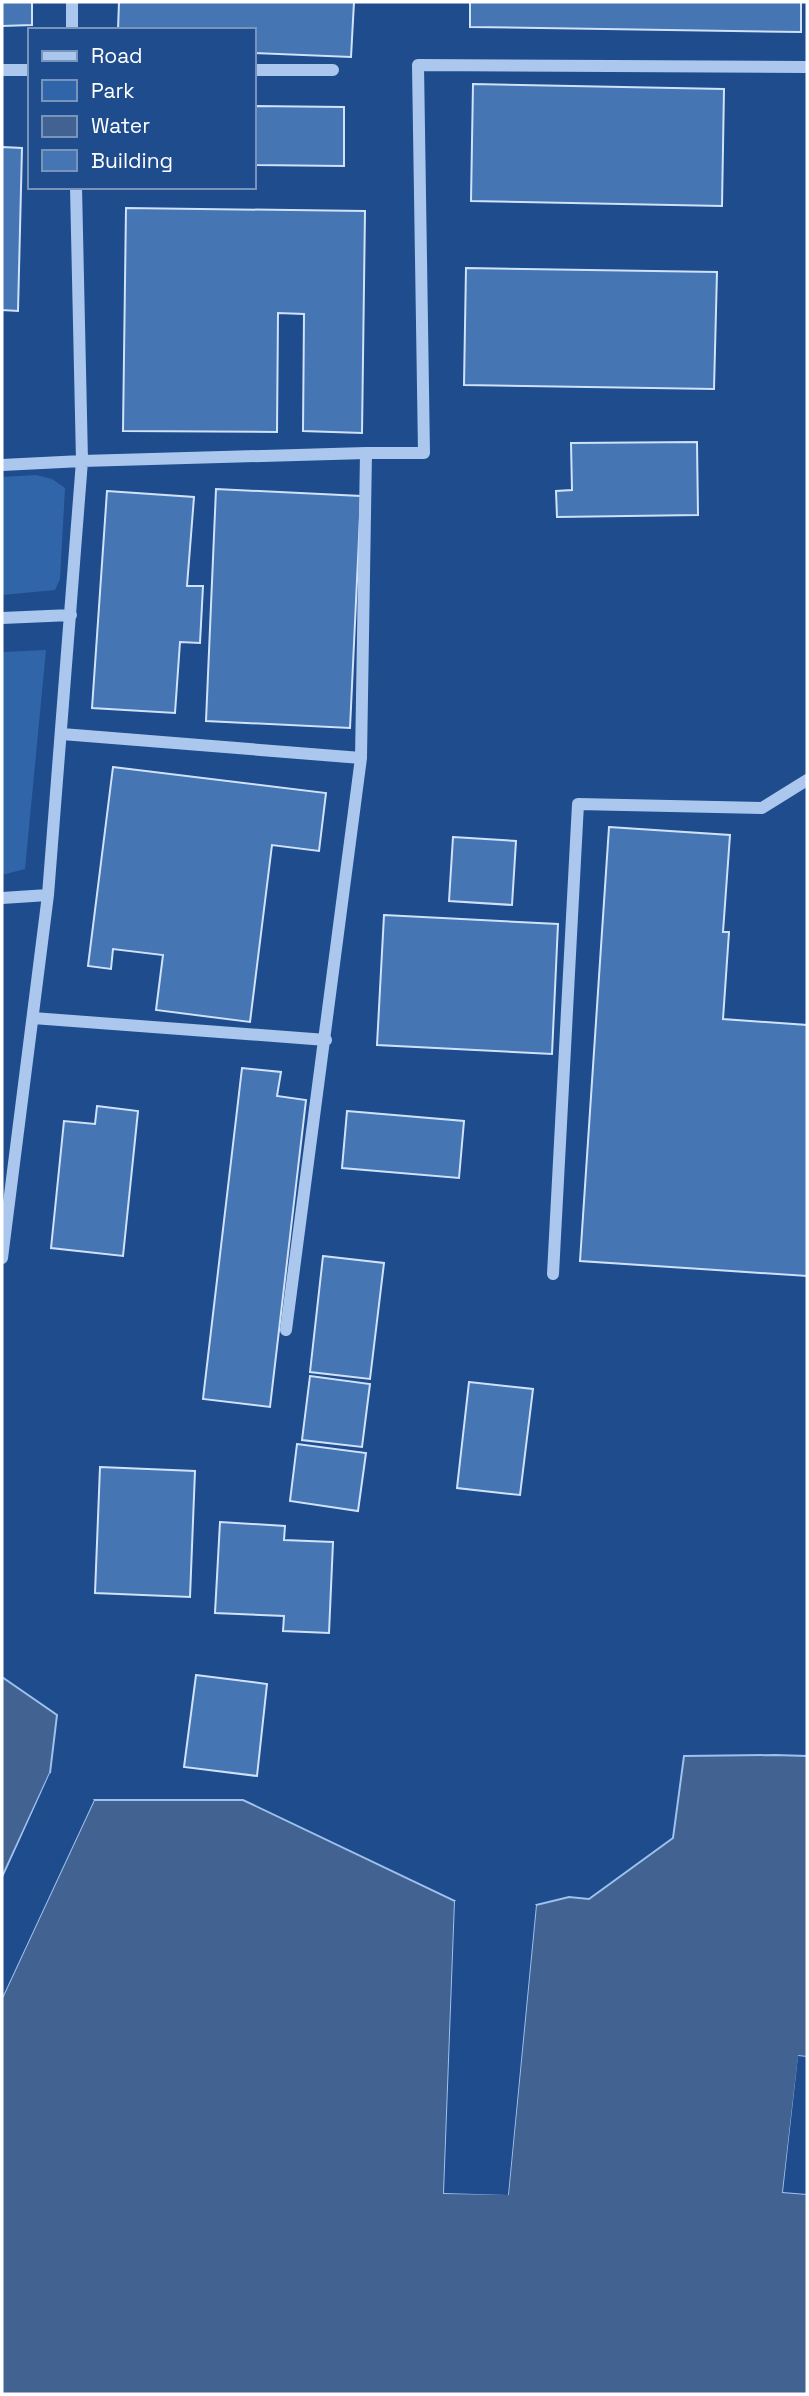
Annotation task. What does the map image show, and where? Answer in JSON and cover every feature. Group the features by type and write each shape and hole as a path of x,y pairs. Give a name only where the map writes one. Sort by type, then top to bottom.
{"lane":[{"path":"72,2 72,28"},
{"path":"2,465 424,453 418,65 807,67"},
{"path":"2,70 28,70"},
{"path":"256,70 333,70"},
{"path":"2,1258 48,895 82,461 76,189"},
{"path":"286,1330 361,758 366,453"},
{"path":"2,618 71,615"},
{"path":"62,734 361,758"},
{"path":"553,1274 578,804 762,807 807,780"},
{"path":"2,898 48,895"},
{"path":"33,1018 326,1040"}],"green space":[{"path":"36,475 52,479 65,488 60,579 55,590 2,595 2,477"},
{"path":"46,650 25,869 2,875 2,652"}],"water":[{"path":"2,1677 57,1715 50,1773 2,1877"},
{"path":"684,1756 807,1756 807,2057 799,2056 783,2192 807,2194 807,2394 2,2394 2,1998 94,1800 243,1800 455,1901 444,2193 508,2194 536,1905 569,1897 589,1899 673,1838"}],"pier":[{"path":"50,1773 53,1775 2,1880"},
{"path":"90,1799 94,1800 2,1998 2,1989"},
{"path":"455,1901 459,1901 447,2190 505,2191 533,1904 536,1905 508,2195 444,2193"},
{"path":"798,2056 807,2057 807,2061 801,2060 787,2189 807,2191 807,2194 783,2192"}],"building":[{"path":"2,2 32,2 32,25 2,26"},
{"path":"119,2 354,2 351,57 256,53 256,28 118,28"},
{"path":"470,2 801,2 801,32 470,27"},
{"path":"473,84 724,89 722,206 471,201"},
{"path":"256,106 344,107 344,166 256,165"},
{"path":"2,147 22,148 18,311 2,310"},
{"path":"126,208 365,211 362,433 303,431 304,314 278,313 277,432 123,431"},
{"path":"466,268 717,272 714,389 464,385"},
{"path":"697,442 698,515 557,517 556,491 572,490 571,443"},
{"path":"216,489 361,496 350,728 206,721"},
{"path":"107,491 194,497 187,586 203,586 200,643 180,642 175,713 92,708"},
{"path":"113,767 326,793 319,851 272,845 250,1022 156,1010 163,955 113,949 111,969 88,966"},
{"path":"609,827 730,835 723,932 729,932 723,1019 807,1025 807,1276 580,1261"},
{"path":"453,837 516,841 512,905 449,901"},
{"path":"384,915 558,924 552,1054 377,1045"},
{"path":"242,1068 281,1072 277,1096 306,1100 270,1407 203,1399"},
{"path":"97,1106 138,1111 123,1256 51,1248 64,1121 95,1124"},
{"path":"347,1111 464,1121 459,1178 342,1168"},
{"path":"323,1256 384,1263 370,1379 310,1372"},
{"path":"310,1376 370,1384 362,1447 302,1440"},
{"path":"469,1382 533,1389 520,1495 457,1488"},
{"path":"297,1444 366,1453 358,1511 290,1501"},
{"path":"100,1467 195,1471 190,1597 95,1593"},
{"path":"220,1522 285,1526 284,1540 333,1542 329,1633 283,1631 284,1616 215,1613"},
{"path":"196,1675 267,1684 257,1776 184,1767"}]}
